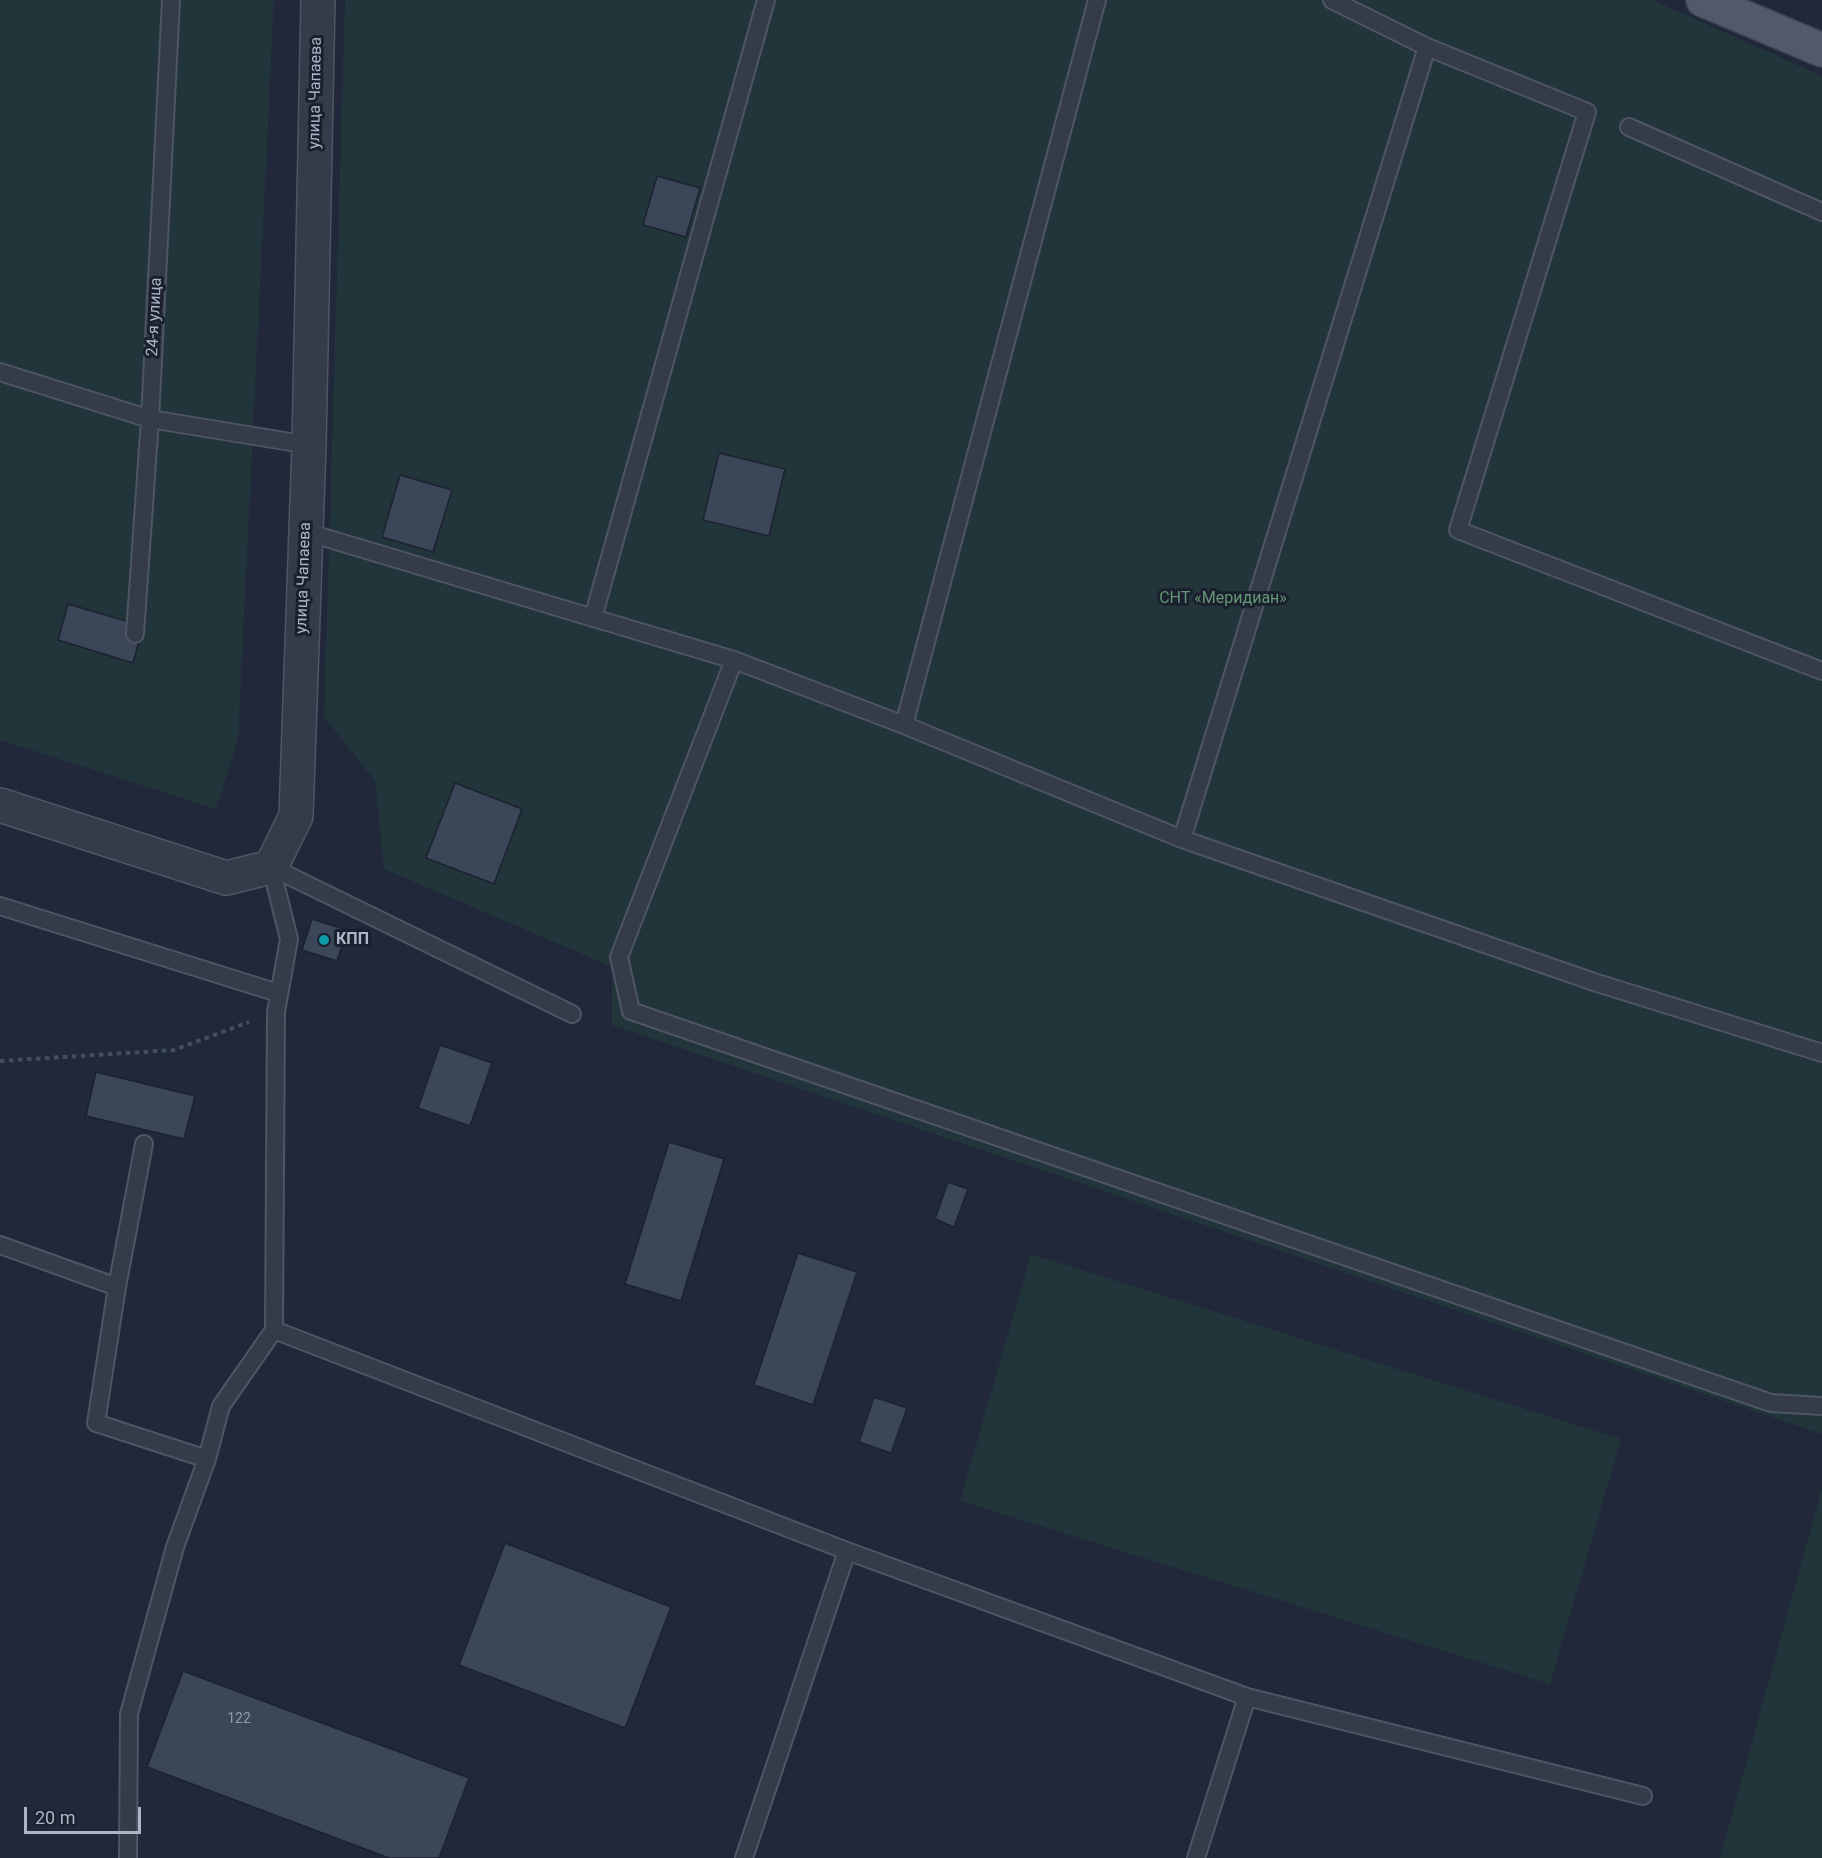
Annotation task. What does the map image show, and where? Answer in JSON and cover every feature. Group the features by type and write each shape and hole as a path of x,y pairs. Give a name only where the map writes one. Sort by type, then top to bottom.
{"main road":[{"path":"1703,0 1822,50"}],"street":[{"name":"улица Чапаева","path":"271,867 296,816 309,445 318,0"},
{"path":"0,805 226,878 271,867"}],"lane":[{"name":"24-я улица","path":"135,634 150,419 171,0"},
{"path":"593,618 766,0"},
{"path":"904,725 1097,0"},
{"path":"1332,0 1427,47 1587,112 1458,530 1822,671"},
{"path":"1182,839 1427,47"},
{"path":"1629,127 1822,212"},
{"path":"0,372 150,419 309,445"},
{"path":"306,532 734,660 904,725 1182,839 1594,982 1822,1053"},
{"path":"734,660 619,957 631,1011 1771,1403 1822,1406"},
{"path":"128,1858 129,1714 175,1547 207,1459 221,1406 274,1330 276,1012 289,939 271,867"},
{"path":"271,867 572,1014"},
{"path":"0,906 278,993"},
{"path":"144,1144 117,1287 96,1424 207,1459"},
{"path":"0,1245 117,1287"},
{"path":"274,1330 847,1551 1246,1697 1643,1796"},
{"path":"744,1858 847,1551"},
{"path":"1196,1858 1246,1697"}],"path":[{"path":"0,1062 174,1050 276,1012"}],"green space":[{"path":"0,0 274,0 238,740 216,809 0,740"},
{"name":"СНТ «Меридиан»","path":"345,0 1653,0 1822,76 1822,1434 612,1025 612,967 384,869 375,781 324,717"},
{"path":"1031,1254 1621,1439 1550,1684 960,1501"},
{"path":"1822,1488 1822,1858 1720,1858"}],"building":[{"path":"657,176 700,188 686,237 643,225"},
{"path":"719,453 785,469 769,536 703,520"},
{"path":"400,475 452,490 433,552 382,537"},
{"path":"68,604 143,626 133,663 58,640"},
{"path":"455,783 522,809 494,884 426,858"},
{"name":"КПП","path":"312,919 347,930 337,961 302,950"},
{"path":"440,1045 492,1063 470,1126 418,1108"},
{"path":"96,1072 195,1096 184,1139 86,1116"},
{"path":"669,1142 724,1159 681,1301 625,1284"},
{"path":"948,1182 968,1189 954,1227 935,1219"},
{"path":"798,1253 857,1272 813,1405 754,1385"},
{"path":"874,1397 907,1408 891,1453 859,1442"},
{"path":"505,1543 671,1607 625,1728 459,1665"},
{"path":"183,1671 469,1778 439,1858 389,1858 147,1767"}],"place":[{"name":"КПП","path":"324,940"}]}
